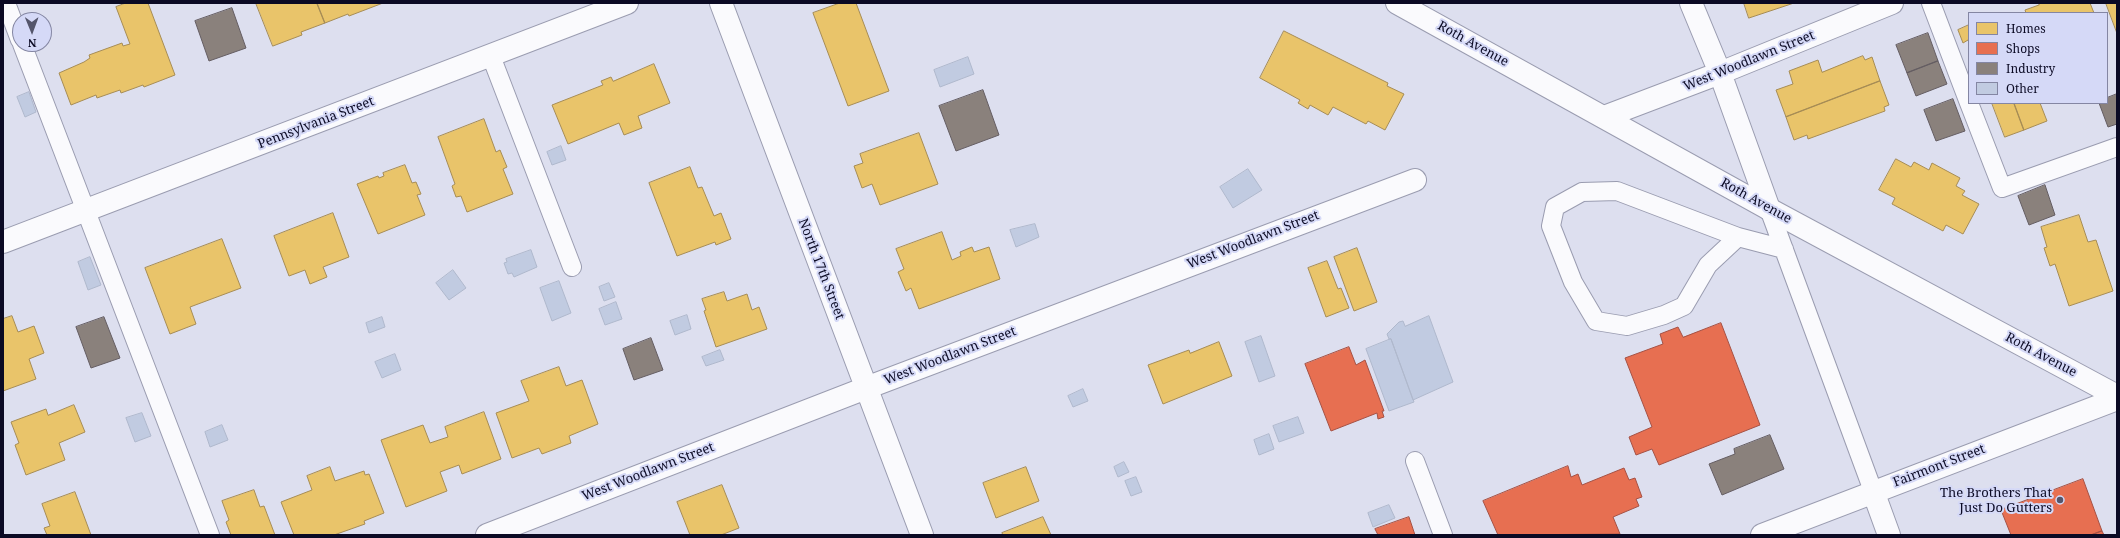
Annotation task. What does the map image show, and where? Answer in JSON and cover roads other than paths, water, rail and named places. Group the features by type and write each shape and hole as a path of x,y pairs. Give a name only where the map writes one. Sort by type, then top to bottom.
{"street":[{"name":"Pennsylvania Street","path":"3,242 627,3"},
{"name":"North 17th Street","path":"721,3 922,535"},
{"name":"Roth Avenue","path":"1397,3 1769,209 2117,396"},
{"path":"1691,3 1720,73 1769,209"},
{"name":"West Woodlawn Street","path":"1604,117 1720,73 1892,3"},
{"name":"West Woodlawn Street","path":"487,535 866,388 1415,180"},
{"name":"Fairmont Street","path":"1762,535 2117,399"},
{"path":"1873,492 1889,535"}],"lane":[{"path":"6,3 12,19"},
{"path":"1931,3 1968,100"},
{"path":"25,52 210,535"},
{"path":"491,56 572,267"},
{"path":"1969,104 2002,188 2117,147"},
{"path":"1738,237 1708,265 1684,306 1664,315 1627,326 1596,321 1573,282 1551,226 1556,207 1582,192 1617,191 1738,237 1784,249"},
{"path":"1769,209 1873,492"},
{"path":"1415,461 1443,535"}],"place":[{"name":"The Brothers That Just Do Gutters","path":"2060,500"}]}
